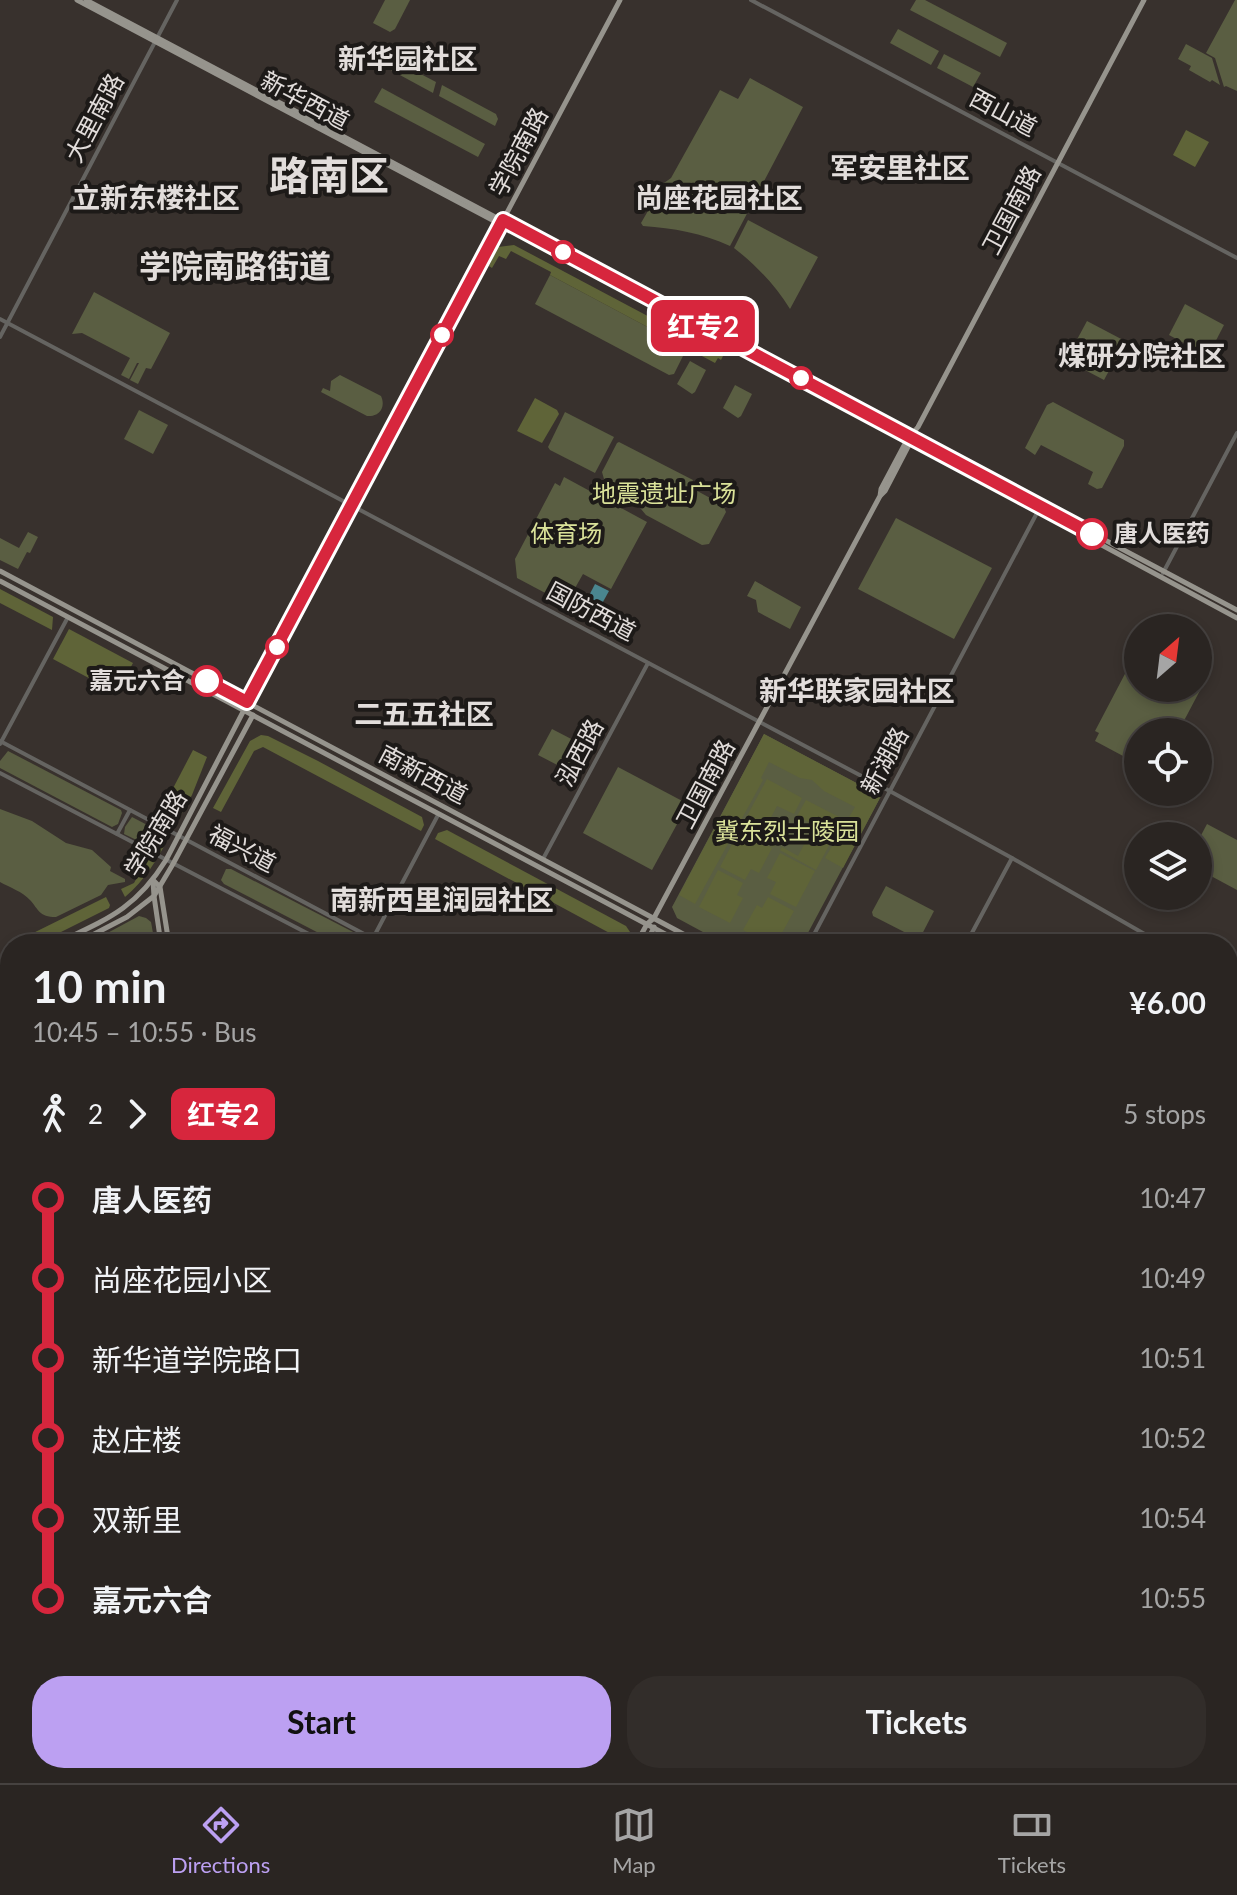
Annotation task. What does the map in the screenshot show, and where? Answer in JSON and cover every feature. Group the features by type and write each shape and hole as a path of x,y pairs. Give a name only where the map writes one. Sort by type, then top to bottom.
{"main road":[{"name":"新华西道","path":"77,0 910,439 1162,574 1237,618"},
{"name":"新华西道","path":"86,0 156,40"},
{"name":"学院南路","path":"76,934 126,907 142,893 166,860 620,0"},
{"name":"卫国南路","path":"642,934 654,918 760,722 881,489 918,427 1144,0"},
{"name":"新华西道","path":"910,439 1038,511 1237,610"},
{"name":"南新西道","path":"0,571 684,934"},
{"name":"南新西道","path":"0,581 665,934"},
{"path":"247,702 253,715"},
{"name":"学院南路","path":"94,934 127,917 154,896 253,715"},
{"path":"153,880 160,887 167,934"},
{"path":"153,880 160,934"},
{"name":"卫国南路","path":"651,934 654,918"}],"street":[{"name":"大里南路","path":"0,337 177,0"},
{"name":"西山道","path":"751,0 1237,258"},
{"name":"国防西道","path":"0,319 889,791 1145,934"},
{"path":"1162,574 1237,433"},
{"name":"新湖路","path":"814,934 1038,511"},
{"path":"0,742 68,617"},
{"name":"泓西路","path":"543,859 648,663"},
{"name":"福兴道","path":"0,742 359,934"},
{"name":"福兴道","path":"0,773 309,934"},
{"path":"117,834 130,810"},
{"path":"376,934 438,815"},
{"path":"971,934 1012,858"}],"green space":[{"path":"385,0 410,0 395,29 390,32 373,23"},
{"path":"916,0 925,0 1007,43 1000,57 910,10"},
{"path":"1235,0 1237,91 1224,87 1215,58 1206,53"},
{"path":"898,29 939,51 931,65 890,43"},
{"path":"1186,44 1212,58 1220,85 1189,70 1191,66 1178,59"},
{"path":"944,54 981,73 973,87 937,68"},
{"path":"392,59 436,82 433,93 387,68"},
{"path":"750,78 803,107 730,246 687,232 643,226 641,223 664,183 671,178 720,90 738,99"},
{"path":"442,85 496,114 498,119 495,126 439,96"},
{"path":"382,88 485,144 478,157 374,102"},
{"path":"1186,130 1209,142 1195,167 1173,155"},
{"path":"748,220 818,257 790,309 765,276 734,248"},
{"path":"514,245 723,356 721,360 718,358 715,363 511,251 506,259 499,256 492,268 489,266 498,247"},
{"path":"550,275 687,348 674,374 669,375 535,304"},
{"path":"94,292 170,333 151,369 146,368 138,384 130,380 139,363 129,379 121,375 130,358 82,333 72,334"},
{"path":"1185,304 1224,325 1208,356 1169,335"},
{"path":"1087,321 1125,341 1104,380 1066,360"},
{"path":"690,361 706,370 692,394 677,384"},
{"path":"340,375 381,396 381,410 367,416 321,392 323,388 330,391 331,381"},
{"path":"735,385 752,394 738,418 723,408"},
{"path":"535,398 559,414 542,443 517,431"},
{"path":"1053,402 1124,440 1124,446 1102,488 1088,484 1093,472 1041,445 1035,455 1025,448 1047,405"},
{"path":"139,410 168,425 153,454 124,439"},
{"path":"565,412 614,437 595,473 548,447"},
{"name":"地震遗址广场","path":"619,442 693,480 690,487 723,505 726,512 709,544 702,545 646,515 626,491 604,479 602,472"},
{"name":"体育场","path":"564,477 647,522 611,589 583,574 566,604 517,578 515,559 555,483 560,486"},
{"path":"896,518 992,568 954,639 858,589"},
{"path":"28,532 38,537 18,569 0,560 0,538 19,548"},
{"path":"755,581 801,607 790,629 758,612 756,600 747,596"},
{"path":"0,589 53,617 52,630 0,603"},
{"path":"69,629 133,663 117,693 53,659"},
{"path":"1124,676 1124,702 1194,702 1185,718 1124,718 1124,757 1095,741 1099,733 1095,731"},
{"path":"552,729 581,744 567,770 538,755"},
{"name":"冀东烈士陵园","path":"764,734 881,796 807,934 707,934 677,918 672,907"},
{"path":"764,734 881,796 843,868 825,858 855,807 824,791 812,780 800,778 769,762 761,778 763,780 695,904 679,895"},
{"path":"261,735 318,761 422,817 424,825 421,831 263,747 254,751 221,812 213,808 250,741"},
{"path":"193,750 207,757 192,795 174,827 157,819"},
{"path":"8,751 121,810 118,824 112,827 0,768 0,761"},
{"path":"618,767 688,804 652,870 583,833"},
{"path":"767,779 802,798 794,814 777,806 761,836 775,844 774,847 740,829"},
{"path":"806,800 843,819 816,870 780,850 782,847 798,856 814,825 797,816"},
{"path":"0,809 32,821 66,843 92,850 111,867 110,871 125,879 125,882 108,885 101,895 56,917 43,914 24,895 0,882"},
{"path":"132,817 156,832 149,846 124,834"},
{"path":"1212,827 1237,840 1237,890 1212,877"},
{"path":"447,830 626,926 631,934 611,934 435,839 438,833"},
{"path":"739,831 772,848 759,873 751,869 745,880 720,867"},
{"path":"161,833 169,837 160,854 145,877 125,897 121,889 134,883"},
{"path":"780,853 815,871 796,907 770,894 776,882 767,878"},
{"path":"226,869 231,869 357,934 321,934 221,880"},
{"path":"718,870 743,883 737,895 743,898 730,923 699,907"},
{"path":"886,886 934,911 922,934 908,934 873,916 872,912"},
{"path":"106,897 110,905 57,934 31,934"},
{"path":"768,897 794,911 781,934 750,934 743,930 757,905 762,908"},
{"path":"139,916 151,922 153,934 106,934"}],"water":[{"path":"595,584 609,591 594,618 581,611"}],"bus line":[{"name":"红专2","path":"207,681 247,702 503,220 1092,534"}],"place":[{"name":"唐人医药","path":"1092,534"},
{"name":"嘉元六合","path":"207,681"}],"district":[{"name":"新华园社区","path":"408,59"},
{"name":"军安里社区","path":"900,168"},
{"name":"路南区","path":"329,176"},
{"name":"立新东楼社区","path":"156,198"},
{"name":"尚座花园社区","path":"719,198"},
{"name":"学院南路街道","path":"235,267"},
{"name":"煤研分院社区","path":"1142,356"},
{"name":"新华联家园社区","path":"857,691"},
{"name":"二五五社区","path":"424,714"},
{"name":"南新西里润园社区","path":"442,900"}]}
